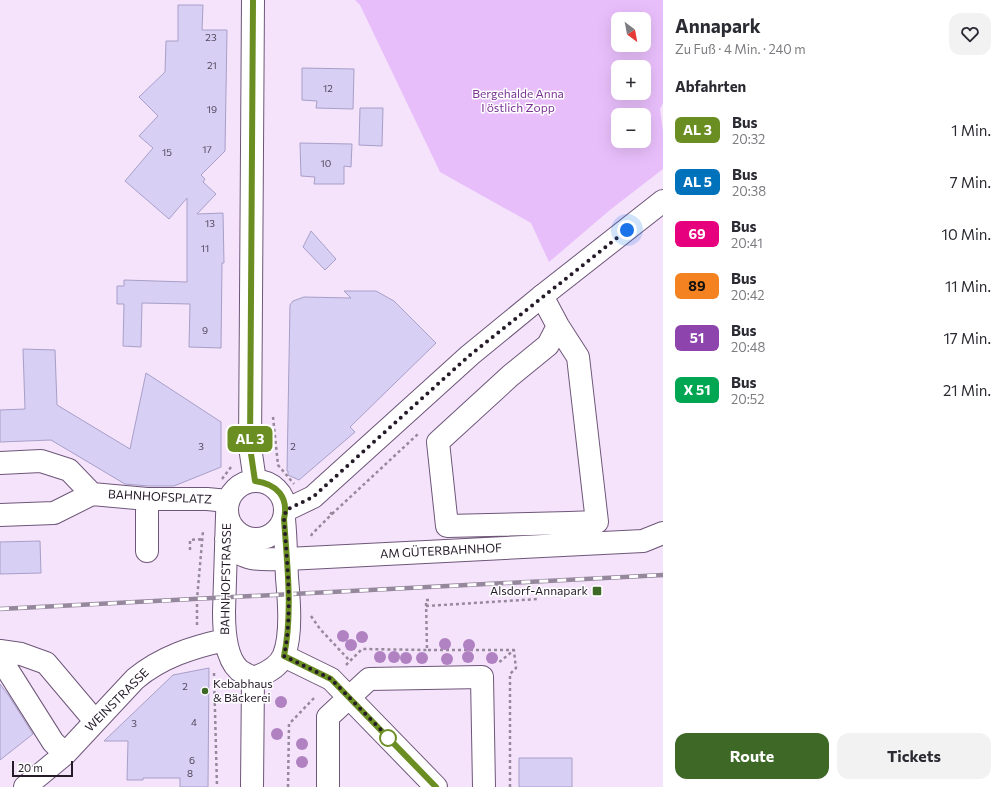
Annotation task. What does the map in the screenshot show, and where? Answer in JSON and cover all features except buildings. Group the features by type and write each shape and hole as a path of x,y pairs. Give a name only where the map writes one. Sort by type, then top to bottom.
{"street":[{"path":"253,0 250,447 255,481"},
{"path":"285,515 313,497 470,355 542,296 663,201"},
{"path":"542,296 558,326 578,357 597,522 570,524 447,526 438,442 510,376 548,345 558,326"},
{"name":"BAHNHOFSPLATZ","path":"0,463 41,461 69,470 92,494"},
{"path":"220,505 238,487 246,482 266,482 275,487 282,496 285,515 289,617 287,641 284,656 275,667 266,673 253,678 252,787"},
{"name":"BAHNHOFSPLATZ","path":"0,515 54,513 92,494 147,499 170,499 220,505"},
{"path":"147,499 147,551"},
{"name":"BAHNHOFSTRASSE","path":"220,505 234,530 247,539 262,540 276,532 285,515"},
{"name":"BAHNHOFSTRASSE","path":"220,505 226,539 224,612 225,640 228,653 238,669 253,678"},
{"name":"AM GÜTERBAHNHOF","path":"226,539 232,549 244,557 255,559 287,559 643,541 663,533"},
{"name":"WEINSTRASSE","path":"25,787 65,754 136,679 149,668 171,656 225,640"},
{"path":"0,651 21,654 46,663 95,721"},
{"path":"284,656 331,679 436,787"},
{"path":"0,658 53,742 65,754"},
{"path":"328,787 328,717 369,679 482,677 484,787"}],"path":[{"path":"197,631 197,599 203,539 220,505"},
{"path":"190,550 190,540 203,539"},
{"path":"426,606 538,599"},
{"path":"427,650 426,600 429,600"},
{"path":"288,787 289,724 331,679 362,649 514,650"},
{"path":"482,677 514,650"},
{"path":"510,787 510,674 516,668 514,650"},
{"path":"214,672 217,787"}],"green space":[{"name":"Bergehalde Anna I östlich Zopp","path":"355,0 663,0 663,103 660,109 663,131 663,169 610,210 549,262 531,223 440,172 360,5"}],"railway":[{"path":"0,609 663,575"}],"bus line":[{"path":"253,0 250,447 255,481 266,482 275,487 282,496 286,510 284,519 289,617 284,656 331,679 436,787"}],"place":[{"name":"Alsdorf-Annapark","path":"597,591"},
{"name":"Kebabhaus & Bäckerei","path":"205,691"}],"route":[{"path":"388,738 392,741 331,679 284,656 289,617 284,519 286,510 313,497 470,355 542,296 627,230"}]}
